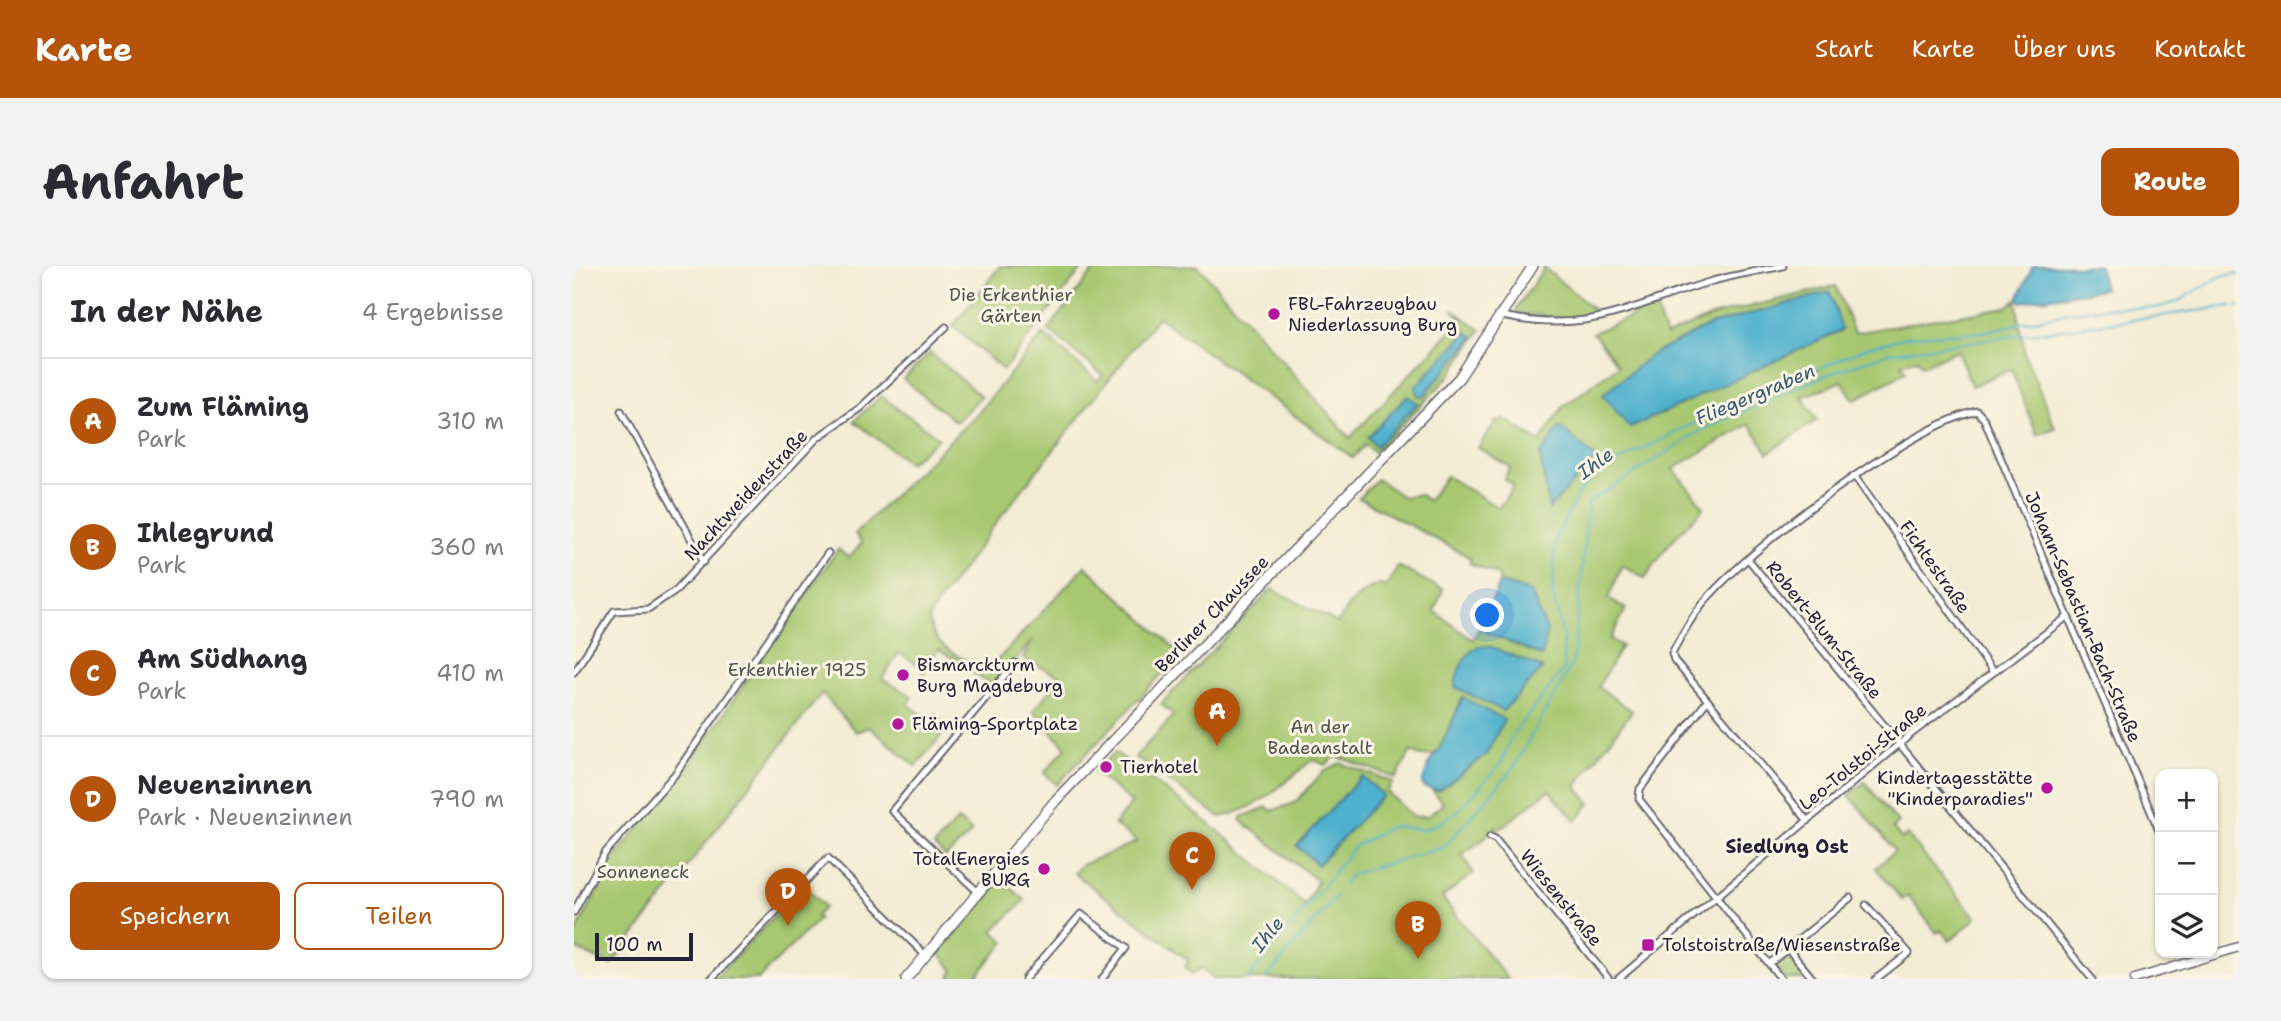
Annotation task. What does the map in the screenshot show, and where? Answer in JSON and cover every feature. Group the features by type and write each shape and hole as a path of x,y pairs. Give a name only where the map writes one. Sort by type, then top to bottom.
{"main road":[{"name":"Berliner Chaussee","path":"906,979 1100,752 1447,392 1472,362 1533,266"},
{"path":"2218,952 2239,947"},
{"path":"2135,979 2199,958"}],"street":[{"path":"1502,316 1551,323 1584,322 1709,282 1783,266"},
{"name":"Nachtweidenstraße","path":"575,668 612,612 620,608 641,610 653,607 676,590 817,438 860,408 946,327"},
{"path":"621,411 704,562"},
{"name":"Johann-Sebastian-Bach-Straße","path":"1856,477 1927,433 1979,412 2160,832"},
{"path":"1808,821 1672,656 1702,604 1748,559 1856,477"},
{"name":"Fichtestraße","path":"1856,477 1993,672"},
{"path":"574,912 605,853 675,774 828,552"},
{"name":"Robert-Blum-Straße","path":"1748,559 2092,979"},
{"name":"Leo-Tolstoi-Straße","path":"1618,979 1899,744 2067,617"},
{"path":"978,892 892,811 961,724 970,721 1015,663"},
{"path":"1707,701 1640,789 1639,796 1644,808 1781,979"},
{"name":"Wiesenstraße","path":"1490,837 1495,839 1609,979"},
{"path":"711,979 826,859 925,955"},
{"path":"1769,964 1850,898"},
{"path":"1866,905 1909,953 1876,979"},
{"path":"1025,979 1081,915 1126,948 1102,979"},
{"path":"1788,949 1813,979"}],"green space":[{"name":"Die Erkenthier Gärten","path":"1000,266 1084,266 1003,370 953,326"},
{"path":"1097,266 1198,266 1350,438 1462,319 1452,309 1481,330 1449,376 1375,453 1365,445 1353,458 1158,317 996,523 931,613 930,624 933,634 950,651 972,662 993,665 1085,566 1181,654 1057,785 1044,773 1066,748 1033,711 1061,677 1023,658 1033,640 992,686 939,649 927,663 924,673 920,666 899,653 882,679 912,696 908,704 930,721 935,715 949,726 916,766 869,727 856,732 822,693 611,965 574,948 574,936 614,858 680,777 838,549 849,558 862,543 855,534 977,414 1043,334 1097,381 1103,375 1048,330","holes":["1467,332 1473,337 1423,397 1417,394 1415,387","1417,403 1376,446 1368,438"]},
{"path":"1544,268 1598,313 1571,319 1518,313 1516,310"},
{"name":"An der Badeanstalt","path":"1836,286 1854,333 2006,307 2016,300 2025,355 2055,428 2037,435 2011,369 1972,386 1957,350 1922,366 1918,359 1902,364 1906,372 1854,400 1842,381 1802,397 1817,420 1768,453 1750,424 1673,469 1704,507 1669,544 1645,578 1622,565 1609,599 1626,609 1610,639 1622,646 1598,687 1632,711 1576,786 1590,803 1576,821 1549,790 1496,832 1496,826 1480,842 1462,854 1473,873 1442,898 1508,979 1214,979 1200,968 1192,974 1185,968 1188,960 1074,873 1081,865 1137,842 1114,824 1132,803 1095,772 1115,752 1216,829 1305,905 1318,881 1240,820 1242,817 1267,807 1271,811 1295,803 1323,772 1340,763 1393,782 1387,792 1413,817 1428,816 1443,804 1433,791 1439,791 1463,697 1439,750 1434,755 1420,756 1411,751 1396,778 1336,756 1325,765 1313,759 1258,802 1246,809 1220,817 1135,757 1174,715 1161,704 1272,589 1338,623 1345,610 1359,595 1378,584 1386,587 1398,566 1443,590 1434,611 1470,638 1474,639 1479,629 1542,656 1531,592 1500,583 1498,574 1469,563 1471,558 1359,498 1377,479 1403,497 1419,494 1428,501 1446,476 1499,508 1514,485 1504,479 1510,467 1478,448 1496,421 1499,423 1503,418 1540,442 1563,407 1619,365 1593,333 1655,306 1666,336 1715,315","holes":["1829,293 1651,355 1710,325"]},
{"name":"Die Erkenthier Gärten","path":"930,353 981,396 956,422 903,379"},
{"path":"881,396 939,438 909,463 854,421"},
{"path":"1865,782 1898,823 1893,828 1902,839 1907,835 1976,918 1950,941 1941,930 1937,933 1908,896 1902,900 1876,868 1895,851 1849,795"},
{"path":"958,820 972,832 946,857 934,846"},
{"path":"1002,880 1025,900 993,931 1005,942 974,979 953,979 950,976 954,971 939,953"},
{"path":"804,885 825,907 816,916 819,919 758,979 714,979"},
{"path":"1785,954 1790,955 1810,979 1784,979 1774,964"}],"water":[{"path":"2033,266 2099,266 2104,289 2021,302 2018,299"},
{"path":"1830,292 1842,330 1630,428 1603,395 1651,355 1710,325"},
{"path":"1467,332 1474,337 1423,397 1417,394 1415,387"},
{"path":"1407,396 1418,403 1376,447 1368,437"},
{"path":"1560,427 1596,458 1549,509 1540,455"},
{"path":"1500,583 1531,592 1547,631 1542,656 1479,629"},
{"path":"1478,646 1489,646 1543,668 1503,711 1455,687 1462,664"},
{"path":"1463,697 1504,720 1486,755 1439,791 1425,788 1422,784 1429,763 1439,750"},
{"path":"1362,776 1383,795 1318,865 1297,846"}],"waterway":[{"name":"Ihle","path":"1248,979 1355,846 1393,826 1423,830 1441,822 1461,808 1502,762 1512,735 1564,669 1563,636 1553,594 1555,540 1579,492 1605,468 1712,414 1866,348 1911,336 1983,332 2069,312 2113,307 2156,308 2177,302 2221,276 2239,273"},
{"name":"Fliegergraben","path":"1344,884 1352,874 1444,847 1512,770 1573,662 1588,503 1705,428 1818,378 1888,353 2232,306"},
{"name":"Fliegergraben","path":"1265,979 1337,896"}],"place":[{"name":"FBL-Fahrzeugbau Niederlassung Burg","path":"1274,314"},
{"name":"Bismarckturm Burg Magdeburg","path":"903,675"},
{"name":"Fläming-Sportplatz","path":"898,724"},
{"name":"Zum Fläming","path":"1217,746"},
{"name":"Tierhotel","path":"1106,767"},
{"name":"Kindertagesstätte \"Kinderparadies\"","path":"2047,788"},
{"name":"TotalEnergies BURG","path":"1044,869"},
{"name":"Am Südhang","path":"1192,890"},
{"name":"Neuenzinnen","path":"788,926"},
{"name":"Tolstoistraße/Wiesenstraße","path":"1648,945"},
{"name":"Ihlegrund","path":"1418,959"}],"district":[{"name":"Siedlung Ost","path":"1787,846"}],"park label":[{"name":"Erkenthier 1925","path":"797,670"},
{"name":"Sonneneck","path":"643,872"}]}
